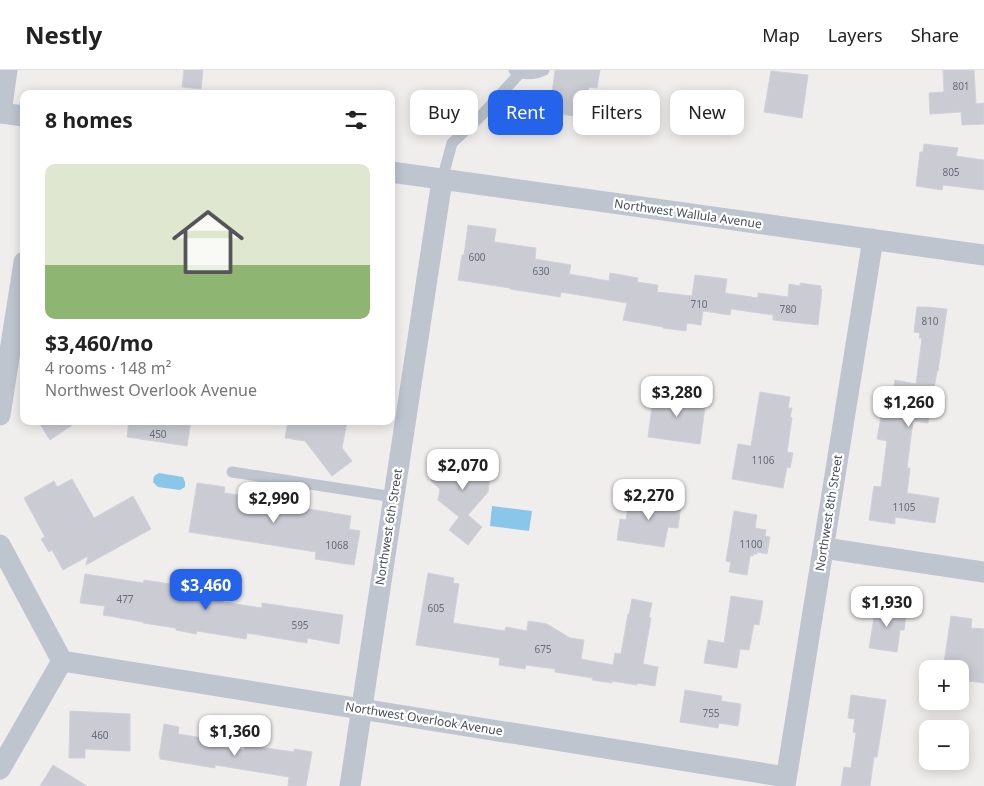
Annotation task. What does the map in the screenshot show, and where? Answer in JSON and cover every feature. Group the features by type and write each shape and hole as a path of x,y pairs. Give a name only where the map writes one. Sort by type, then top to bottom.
{"street":[{"path":"7,70 0,113 20,116"},
{"name":"Northwest Wallula Avenue","path":"395,173 984,254"},
{"name":"Northwest 6th Street","path":"350,786 442,180"},
{"name":"Northwest 8th Street","path":"785,781 873,239"},
{"path":"0,415 19,329 20,316"},
{"path":"0,545 62,661 0,769"},
{"path":"824,548 984,572"},
{"name":"Northwest Overlook Avenue","path":"62,661 362,709 785,781"}],"lane":[{"path":"442,180 452,143 479,118 517,71 529,74 539,73 544,70"},
{"path":"232,472 394,497"}],"water":[{"path":"159,473 183,477 185,487 180,490 158,487 153,482 154,476"},
{"path":"492,506 532,511 529,531 490,526"}],"building":[{"path":"184,70 203,70 201,89 182,87"},
{"path":"555,70 600,70 597,88 589,87 588,90 573,90 573,116 563,114 563,90 552,90"},
{"path":"943,70 974,70 976,104 984,103 984,124 962,125 961,112 930,114 929,93 944,92"},
{"path":"771,71 808,75 802,118 764,112"},
{"path":"924,144 958,148 956,156 984,160 984,190 943,185 942,190 916,186 920,152 923,152"},
{"path":"468,225 496,229 494,242 536,248 535,259 571,265 569,274 609,281 610,273 638,278 637,282 658,285 657,292 692,296 695,275 727,279 725,293 758,298 758,293 788,297 789,284 800,286 800,283 821,286 818,325 773,320 773,315 731,309 730,315 703,311 701,325 687,323 686,331 623,320 627,303 561,292 560,297 458,280"},
{"path":"917,307 947,309 928,423 913,421 907,468 910,468 907,493 939,498 935,523 895,517 895,524 869,520 874,486 881,487 887,441 877,439 885,395 892,396 895,380 916,384 922,338 919,338 920,333 914,332"},
{"path":"654,392 706,399 700,444 648,437"},
{"path":"760,392 790,397 788,408 792,408 790,417 792,418 787,452 793,453 790,468 787,467 783,488 732,479 738,444 751,446"},
{"path":"41,425 72,425 50,440"},
{"path":"128,425 190,425 187,446 127,437"},
{"path":"287,425 346,425 342,448 352,461 332,476 305,441 285,438"},
{"path":"448,455 492,461 488,492 468,515 482,527 468,545 449,530 459,517 438,500 440,489 431,481 447,461"},
{"path":"72,479 94,518 133,496 151,529 86,565 88,556 63,570 52,550 49,552 41,539 45,537 24,498 54,481 57,487"},
{"path":"197,483 225,487 224,493 303,504 303,508 351,516 349,529 360,531 354,565 315,559 316,552 189,532"},
{"path":"630,496 681,504 678,528 668,527 664,547 617,540 620,519 626,520"},
{"path":"734,511 757,515 755,528 766,530 765,536 770,537 767,554 757,552 757,554 750,556 747,575 729,572 731,562 726,561"},
{"path":"428,573 454,578 453,583 459,584 453,623 505,631 506,627 527,631 528,621 547,624 570,638 584,640 581,659 613,665 615,653 621,654 632,599 652,603 643,664 658,667 655,686 592,680 593,678 555,672 555,669 526,665 525,669 499,665 500,658 416,645"},
{"path":"85,574 143,583 144,580 224,592 223,602 262,608 262,603 343,615 339,644 307,638 307,643 247,633 246,639 197,631 196,634 176,630 176,628 103,615 105,606 80,603"},
{"path":"731,596 763,601 759,625 754,624 749,650 740,649 737,668 704,663 708,640 724,643"},
{"path":"876,605 907,609 904,630 900,630 897,652 869,648"},
{"path":"951,616 972,619 971,628 984,629 984,683 969,681 969,660 944,660"},
{"path":"685,690 722,696 721,701 741,704 738,726 719,723 718,728 680,722"},
{"path":"851,695 886,700 877,757 874,757 870,786 841,786 844,767 851,768 856,733 853,732 855,719 848,718"},
{"path":"70,711 130,714 130,751 85,749 85,758 69,758"},
{"path":"164,724 179,727 178,734 203,738 203,743 244,750 245,745 294,752 294,749 312,752 306,786 288,786 289,777 215,765 215,768 160,759"},
{"path":"53,765 87,786 40,786"}]}
